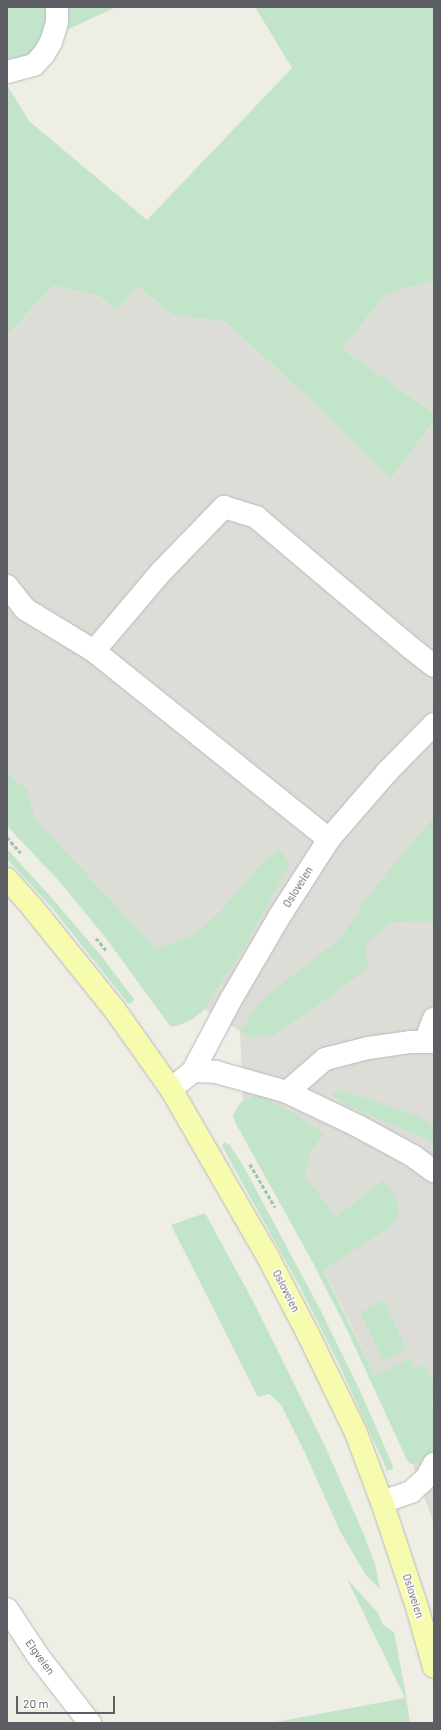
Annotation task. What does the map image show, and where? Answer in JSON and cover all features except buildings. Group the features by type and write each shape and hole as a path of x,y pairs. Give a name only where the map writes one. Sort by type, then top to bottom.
{"main road":[{"name":"Osloveien","path":"7,879 32,907 115,1010 171,1089 268,1257 306,1329 356,1434 382,1502 417,1607 434,1667"}],"street":[{"path":"7,72 34,65 44,54 51,42 57,22 58,7"},
{"path":"94,651 161,572 224,507 256,517 434,666"},
{"path":"7,586 25,609 94,651 329,839"},
{"name":"Osloveien","path":"171,1089 193,1071 230,1001 275,924 329,839 388,771 434,724"},
{"path":"287,1092 325,1059 368,1048 410,1042 430,1042 434,1019"},
{"path":"193,1071 216,1072 287,1092 358,1126 413,1156 434,1172"},
{"path":"382,1502 411,1492 427,1477 434,1464"},
{"name":"Elgveien","path":"7,1608 38,1656 90,1723"}],"shaded area":[{"path":"434,280 434,413 342,349 385,295"},
{"path":"53,286 97,295 117,310 137,286 174,315 226,322 317,406 391,479 434,421 434,1524 402,1434 348,1319 304,1232 244,1126 240,1031 204,1009 7,816 7,335"}],"green space":[{"path":"7,7 50,7 46,33 27,59 7,65"},
{"path":"64,7 116,7 69,29 63,29"},
{"path":"255,7 434,7 434,280 385,295 342,349 434,413 434,421 391,479 317,406 226,322 174,315 137,286 117,310 97,295 53,286 7,335 7,85 29,121 147,220 292,68"},
{"path":"7,772 27,790 35,819 156,949 193,936 220,912 260,865 279,849 290,864 243,949 203,1011 191,1020 177,1026 170,1026 105,937 58,880 7,826"},
{"path":"434,817 434,921 392,922 365,945 368,968 311,1010 272,1036 251,1037 240,1031 261,1000 342,937 370,893"},
{"path":"7,849 51,897 102,957 134,999 133,1002 130,1004 127,1002 48,903 7,859"},
{"path":"339,1090 419,1117 434,1126 434,1144 426,1139 346,1105 331,1095"},
{"path":"258,1095 292,1112 324,1134 310,1152 305,1173 307,1179 336,1217 383,1180 396,1196 399,1215 392,1226 323,1270 375,1376 410,1358 415,1369 425,1365 434,1383 434,1398 430,1401 434,1411 434,1449 426,1459 410,1464 406,1458 348,1332 312,1261 236,1124 233,1115 239,1105 243,1101"},
{"path":"224,1142 230,1145 245,1169 322,1313 361,1393 393,1469 387,1471 338,1362 299,1285 222,1146"},
{"path":"205,1213 254,1303 325,1446 362,1530 375,1564 380,1589 365,1574 340,1531 305,1453 281,1405 269,1394 258,1397 171,1225"},
{"path":"384,1301 407,1350 383,1361 360,1312"},
{"path":"347,1579 378,1613 383,1625 394,1632 410,1723 270,1723 405,1698"}]}
